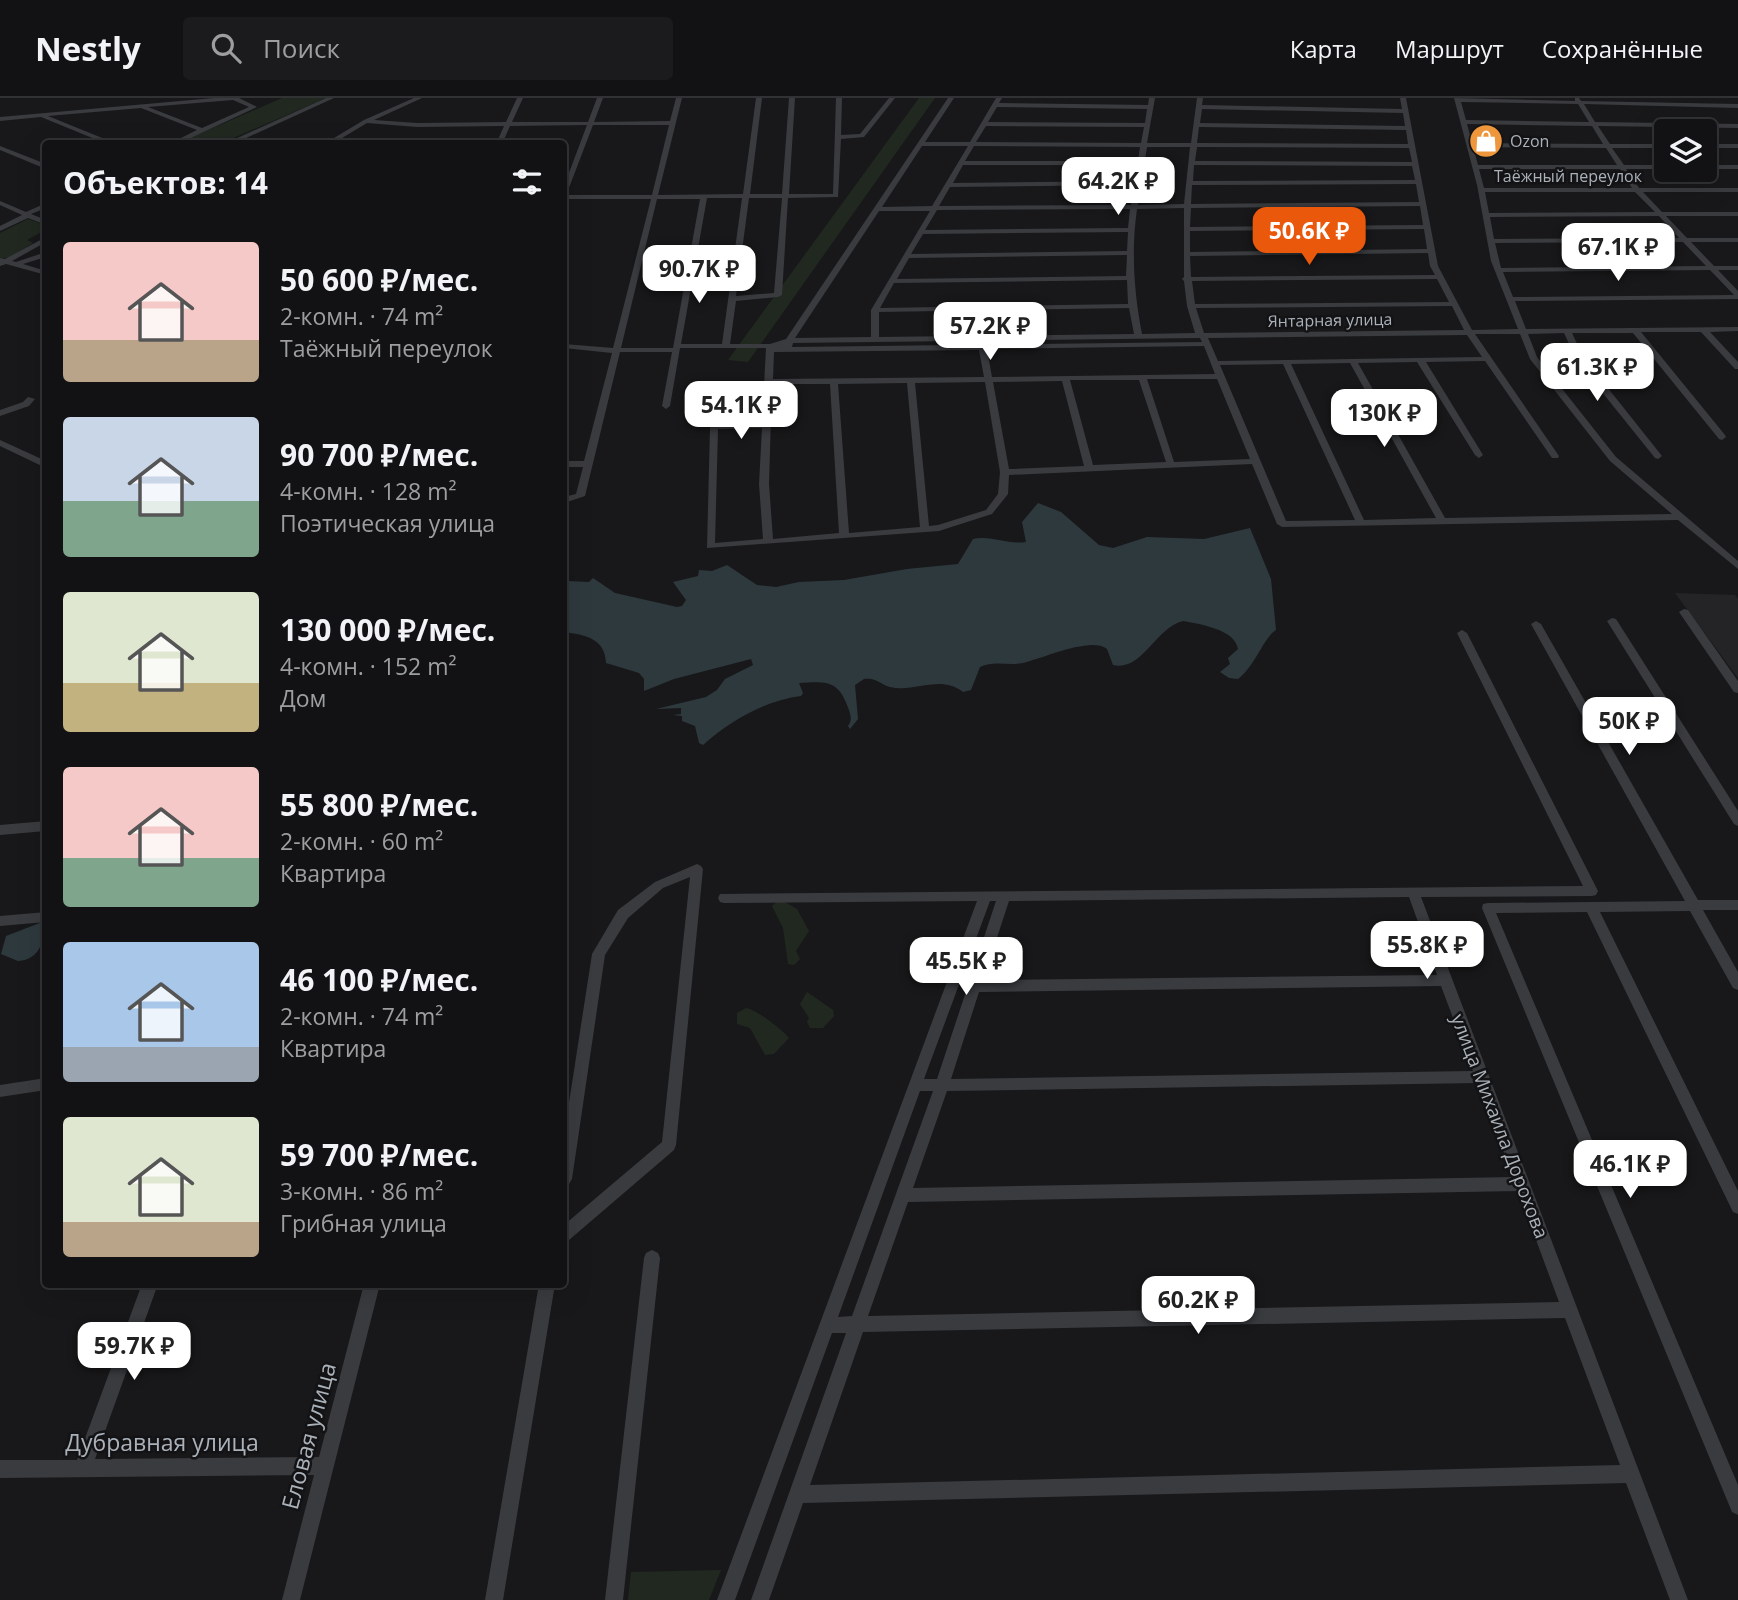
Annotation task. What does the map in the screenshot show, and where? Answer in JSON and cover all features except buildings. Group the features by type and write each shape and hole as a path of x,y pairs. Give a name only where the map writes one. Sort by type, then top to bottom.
{"street":[{"path":"0,119 234,98 254,107 181,140"},
{"path":"236,140 331,98"},
{"path":"334,140 366,121 419,98"},
{"path":"501,140 520,98"},
{"path":"567,187 600,98"},
{"path":"567,499 580,496 589,464 678,98"},
{"path":"726,346 759,98"},
{"path":"732,299 778,295 792,98"},
{"path":"567,195 655,198 838,195 839,98"},
{"path":"838,137 862,136 892,98"},
{"path":"789,345 951,98"},
{"path":"1138,335 1130,306 1127,253 1152,98"},
{"path":"1200,98 1192,163 1186,254 1186,279 1191,306 1282,524 1680,517"},
{"path":"1403,98 1409,146 1439,277 1469,332 1555,456"},
{"path":"1738,106 1457,99 1499,270 1533,356 1613,459 1738,566"},
{"path":"875,339 875,310 997,101 1150,107"},
{"path":"1578,101 1637,190 1738,296"},
{"path":"140,107 202,130"},
{"path":"1199,107 1405,111"},
{"path":"40,116 103,140"},
{"path":"366,121 672,123"},
{"path":"1463,122 1738,126"},
{"path":"984,124 1147,125"},
{"path":"1197,125 1407,128"},
{"path":"920,144 1409,146"},
{"path":"1469,145 1654,146"},
{"path":"1717,146 1738,146"},
{"path":"0,148 42,165"},
{"path":"961,163 1141,163"},
{"path":"1192,163 1414,164"},
{"path":"1475,167 1654,167"},
{"path":"1717,167 1738,167"},
{"path":"948,185 1138,183"},
{"path":"1191,183 1418,183"},
{"name":"Таёжный переулок","path":"1481,190 1738,190"},
{"path":"666,406 704,197"},
{"path":"0,203 42,221"},
{"path":"876,209 1423,204"},
{"path":"0,229 42,207"},
{"path":"1486,215 1738,214"},
{"path":"1188,229 1427,227"},
{"path":"920,232 1130,230"},
{"path":"1491,241 1738,240"},
{"path":"2,262 42,241"},
{"path":"1186,254 1432,251"},
{"path":"906,256 1127,253"},
{"path":"16,264 42,255"},
{"path":"2,262 42,272"},
{"path":"1499,270 1738,268"},
{"path":"1186,279 1439,277"},
{"path":"892,281 1128,278"},
{"path":"1511,299 1738,296"},
{"path":"1191,306 1453,304"},
{"path":"875,310 1130,306"},
{"name":"Янтарная улица","path":"789,345 875,339 1738,328"},
{"path":"1703,329 1738,367"},
{"path":"1635,330 1722,437"},
{"path":"1567,331 1580,359 1658,456"},
{"path":"567,346 615,351 726,346 771,348 789,345 983,347 1208,344"},
{"path":"767,425 714,426 710,546 925,529 962,523 989,512 1003,494 1005,472 983,347"},
{"path":"768,542 764,484 771,348"},
{"path":"1216,363 1488,359"},
{"path":"1420,360 1479,455"},
{"path":"1353,361 1442,521"},
{"path":"1286,362 1361,523"},
{"path":"770,382 1221,376"},
{"path":"1142,377 1171,465"},
{"path":"1065,378 1089,469"},
{"path":"911,380 925,529"},
{"path":"834,381 844,536"},
{"path":"0,413 31,400"},
{"path":"0,443 42,463"},
{"path":"1005,472 1257,461"},
{"path":"567,464 589,464"},
{"path":"1684,612 1738,689"},
{"path":"1612,621 1738,821"},
{"path":"1536,624 1738,984"},
{"path":"724,898 1592,891 1462,633"},
{"path":"0,830 42,826"},
{"path":"567,1160 599,954 623,914 659,885 697,869 668,1145 567,1232"},
{"name":"улица Михаила Дорохова","path":"1413,892 1679,1600"},
{"path":"760,1600 942,1084 1004,896"},
{"path":"726,1600 985,897"},
{"path":"1738,905 1488,908 1738,1506"},
{"path":"1591,906 1738,1207"},
{"path":"0,922 42,917"},
{"path":"974,986 1445,980"},
{"path":"915,1085 1481,1077"},
{"path":"0,1091 42,1085"},
{"path":"903,1195 1521,1184"},
{"path":"614,1600 652,1258"},
{"path":"83,1467 149,1288"},
{"name":"Еловая улица","path":"291,1600 371,1288"},
{"path":"494,1600 546,1288"},
{"path":"827,1325 1569,1310"},
{"name":"Дубравная улица","path":"0,1469 324,1466"},
{"path":"797,1494 1631,1474"}],"shaded area":[{"path":"282,98 326,98 229,140 185,140"},
{"path":"919,98 935,98 748,362 728,360"},
{"path":"28,219 42,224 42,232 27,240 33,243 9,258 0,258 0,233"},
{"path":"1038,503 1061,512 1099,545 1113,548 1147,537 1204,539 1250,528 1271,579 1276,630 1238,679 1229,678 1220,672 1230,664 1228,658 1238,649 1235,642 1223,632 1183,621 1164,632 1141,656 1123,665 1113,665 1107,649 1090,645 1023,663 985,665 980,667 971,690 963,692 945,684 899,688 864,679 855,685 858,719 850,729 849,710 837,688 818,682 799,683 803,693 801,696 774,702 748,713 703,745 699,743 695,726 682,721 682,716 673,715 681,714 681,708 656,709 706,697 717,690 725,679 753,665 751,659 674,679 644,691 644,679 639,673 606,663 598,643 567,633 568,581 589,582 593,578 615,593 677,607 682,606 686,600 673,582 698,576 699,570 712,571 727,565 757,585 776,587 958,564 973,539 1026,542 1022,522"},
{"path":"1675,593 1735,595 1738,599 1738,678"},
{"path":"780,899 797,909 809,931 796,951 800,959 794,965 788,964 783,928 772,906"},
{"path":"42,922 40,947 32,957 25,960 18,961 1,954 6,936"},
{"path":"807,992 833,1010 834,1016 823,1028 810,1028 807,1022 809,1018 800,1004"},
{"path":"746,1008 757,1012 789,1038 774,1054 765,1055 750,1028 737,1024 737,1013"},
{"path":"721,1570 709,1600 628,1600 631,1572"}],"place":[{"name":"Ozon","path":"1486,141"}]}
